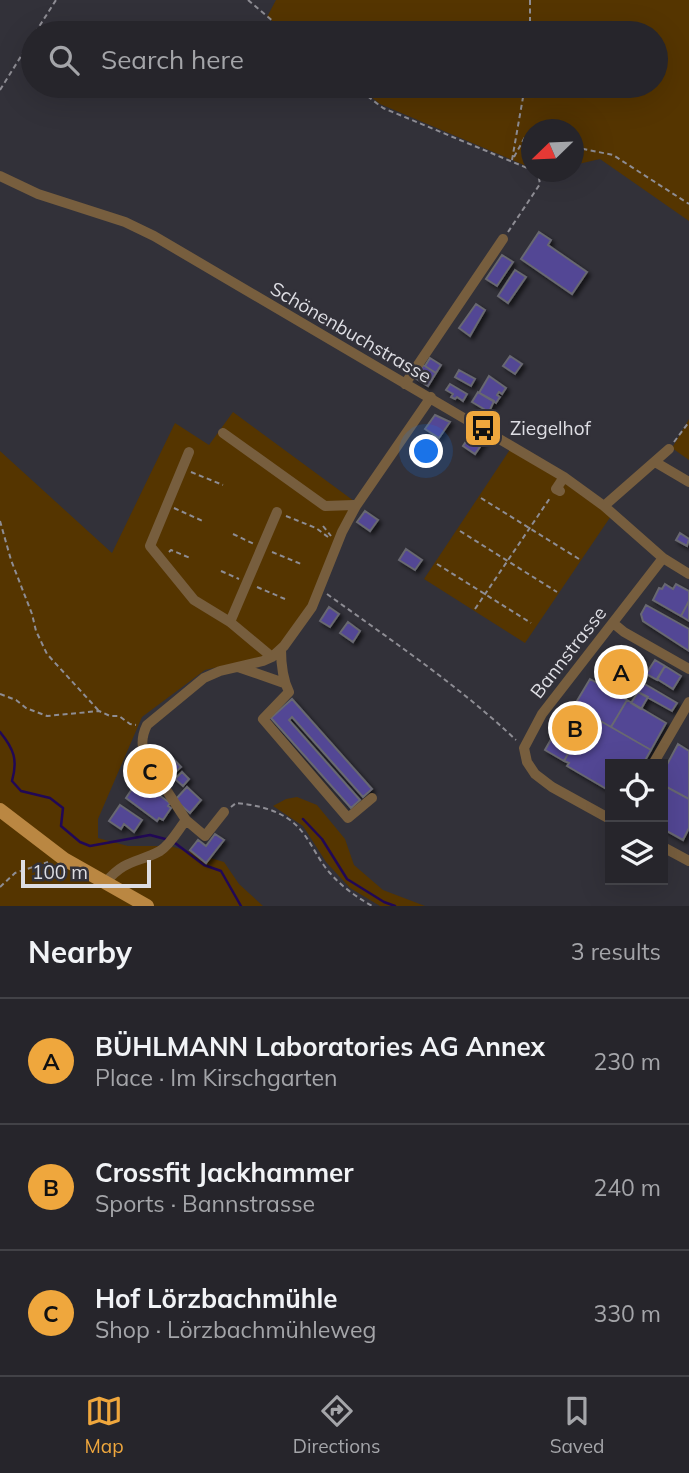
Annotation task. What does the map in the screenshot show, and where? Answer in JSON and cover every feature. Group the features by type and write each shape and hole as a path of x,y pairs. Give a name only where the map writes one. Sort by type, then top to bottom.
{"main road":[{"path":"0,810 64,859 147,906"}],"street":[{"name":"Schönenbuchstrasse","path":"0,176 38,194 125,222 154,236 564,477 604,506 663,558 689,575"},
{"path":"405,384 503,239"},
{"path":"224,812 205,836 186,820 146,759 142,749 142,735 147,725 204,678 272,657 281,649 300,626 356,506 430,397"},
{"path":"223,433 325,506 356,506"},
{"path":"604,506 669,449"},
{"path":"189,452 150,546 194,600 230,622 272,657"},
{"path":"655,461 689,482"},
{"path":"558,490 564,477"},
{"path":"230,622 277,512"},
{"name":"Bannstrasse","path":"524,748 542,714 663,558"},
{"path":"613,623 689,669"},
{"path":"281,649 285,683 289,692 263,719 348,818 372,797"},
{"path":"238,667 285,683"},
{"path":"656,759 689,702"},
{"path":"524,748 527,762 536,774 552,787 605,816"},
{"path":"106,882 121,866 160,851 186,820"},
{"path":"668,850 689,861"}],"path":[{"path":"43,21 56,0"},
{"path":"248,0 273,21"},
{"path":"530,0 530,21"},
{"path":"0,90 21,56"},
{"path":"370,98 383,108 521,165"},
{"path":"512,161 523,98"},
{"path":"512,161 521,144"},
{"path":"584,149 613,155 689,204"},
{"path":"503,239 540,182"},
{"path":"669,449 689,422"},
{"path":"182,468 223,485"},
{"path":"475,609 558,490"},
{"path":"481,498 579,559"},
{"path":"167,505 205,522"},
{"path":"277,512 316,528 330,539 323,526"},
{"path":"0,521 36,631 47,654 99,711 110,716 119,716 130,724 147,725"},
{"path":"460,531 557,592"},
{"path":"161,559 172,550 190,558"},
{"path":"437,564 531,624"},
{"path":"319,589 416,656 489,714 524,748"},
{"path":"0,694 16,699 26,708 47,716 99,711"},
{"path":"224,812 236,803 255,805 276,812 297,825 328,871 351,894 372,906"},
{"path":"0,887 15,873 40,863 64,859"}],"shaded area":[{"path":"276,0 689,0 689,221 600,159 584,163 584,119 521,119 521,164 380,104 372,98 668,98 668,21 272,21 267,17"},
{"path":"233,412 358,504 305,616 272,655 205,670 142,717 98,819 98,838 128,846 170,846 224,862 239,884 263,906 0,906 0,451 112,553 175,423 209,445"},
{"path":"689,419 689,460 672,448"},
{"path":"511,448 607,509 611,516 525,643 424,579"},
{"path":"297,797 317,805 345,839 354,865 383,890 425,906 380,906 350,888 326,862 303,826 273,806"}],"building":[{"path":"539,232 551,240 548,245 587,272 572,294 521,259"},
{"path":"502,255 513,262 497,286 486,279"},
{"path":"515,270 526,277 508,303 498,296"},
{"path":"476,304 485,310 470,336 459,328"},
{"path":"510,356 522,364 515,374 503,366"},
{"path":"430,358 441,365 436,373 425,366"},
{"path":"423,365 436,373 428,386 415,378"},
{"path":"459,370 475,379 471,386 455,377"},
{"path":"489,376 506,388 502,394 499,392 497,395 500,397 496,403 479,393"},
{"path":"450,384 467,394 463,401 451,397 453,394 446,390"},
{"path":"478,392 494,401 489,412 472,402"},
{"path":"435,415 450,422 439,438 425,429"},
{"path":"469,437 476,442 479,438 484,441 475,454 463,446"},
{"path":"365,511 378,520 370,531 357,522"},
{"path":"680,533 689,539 687,546 676,540"},
{"path":"406,549 422,560 415,570 399,560"},
{"path":"665,584 673,589 676,584 689,591 689,601 681,616 653,600 659,588 662,589"},
{"path":"689,601 689,621 681,616"},
{"path":"646,605 689,629 689,651 643,621 641,614"},
{"path":"329,607 339,614 330,627 320,621"},
{"path":"348,622 360,631 353,642 340,633"},
{"path":"622,646 642,658 620,697 600,685"},
{"path":"655,660 665,666 657,680 646,674"},
{"path":"665,666 681,676 673,689 657,679"},
{"path":"590,679 627,700 611,727 574,706"},
{"path":"643,683 677,703 672,711 638,692"},
{"path":"638,692 648,697 641,709 631,703"},
{"path":"292,699 372,789 363,797 292,717 289,720 360,800 351,808 271,718"},
{"path":"627,700 666,723 651,750 611,727"},
{"path":"571,704 590,715 564,761 545,750"},
{"path":"590,715 651,750 646,759 605,759 605,788 567,766 569,763 564,761"},
{"path":"678,744 689,751 689,799 668,788 668,763"},
{"path":"168,753 181,767 170,777 158,762"},
{"path":"182,772 189,779 183,786 175,779"},
{"path":"138,780 170,803 168,806 171,808 163,820 159,818 157,821 126,798"},
{"path":"187,787 201,800 190,813 175,800"},
{"path":"668,788 689,799 689,828 683,840 668,832"},
{"path":"120,805 142,820 134,832 124,824 121,829 109,821"},
{"path":"215,834 224,840 206,863 190,850 198,840 206,846"}],"waterway":[{"path":"0,732 14,755 12,781 21,791 50,798 63,808 61,826 80,842 90,846 150,835 169,840"},
{"path":"303,819 322,839 347,879 395,906"},
{"path":"175,843 204,865 221,871 241,906"}],"place":[{"name":"Ziegelhof","path":"483,428"},
{"name":"BÜHLMANN Laboratories AG Annex","path":"621,672"},
{"name":"Crossfit Jackhammer","path":"575,728"},
{"name":"Hof Lörzbachmühle","path":"150,771"}]}
